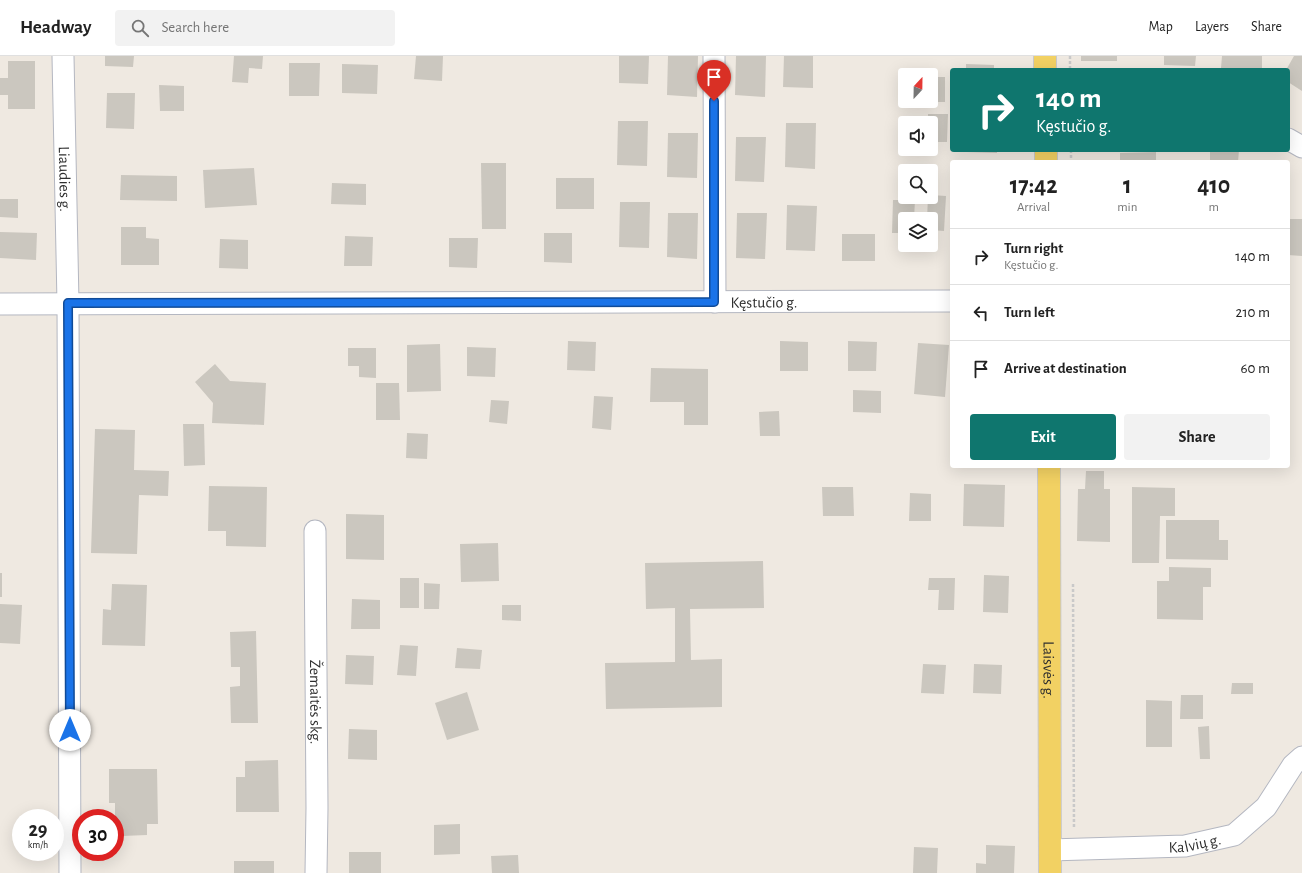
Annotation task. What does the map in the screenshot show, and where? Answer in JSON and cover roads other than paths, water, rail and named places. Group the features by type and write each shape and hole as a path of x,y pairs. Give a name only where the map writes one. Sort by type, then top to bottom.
{"main road":[{"path":"1045,56 1045,68"},
{"name":"Laisvės g.","path":"1049,468 1050,873"}],"street":[{"name":"Liaudies g.","path":"63,56 68,303 70,873"},
{"path":"714,56 714,302"},
{"path":"1290,140 1302,147"},
{"name":"Kęstučio g.","path":"0,304 950,301"},
{"name":"Žemaitės skg.","path":"315,531 316,873"},
{"name":"Kalvių g.","path":"1050,850 1185,846 1234,835 1266,807 1293,765 1302,757"}]}
